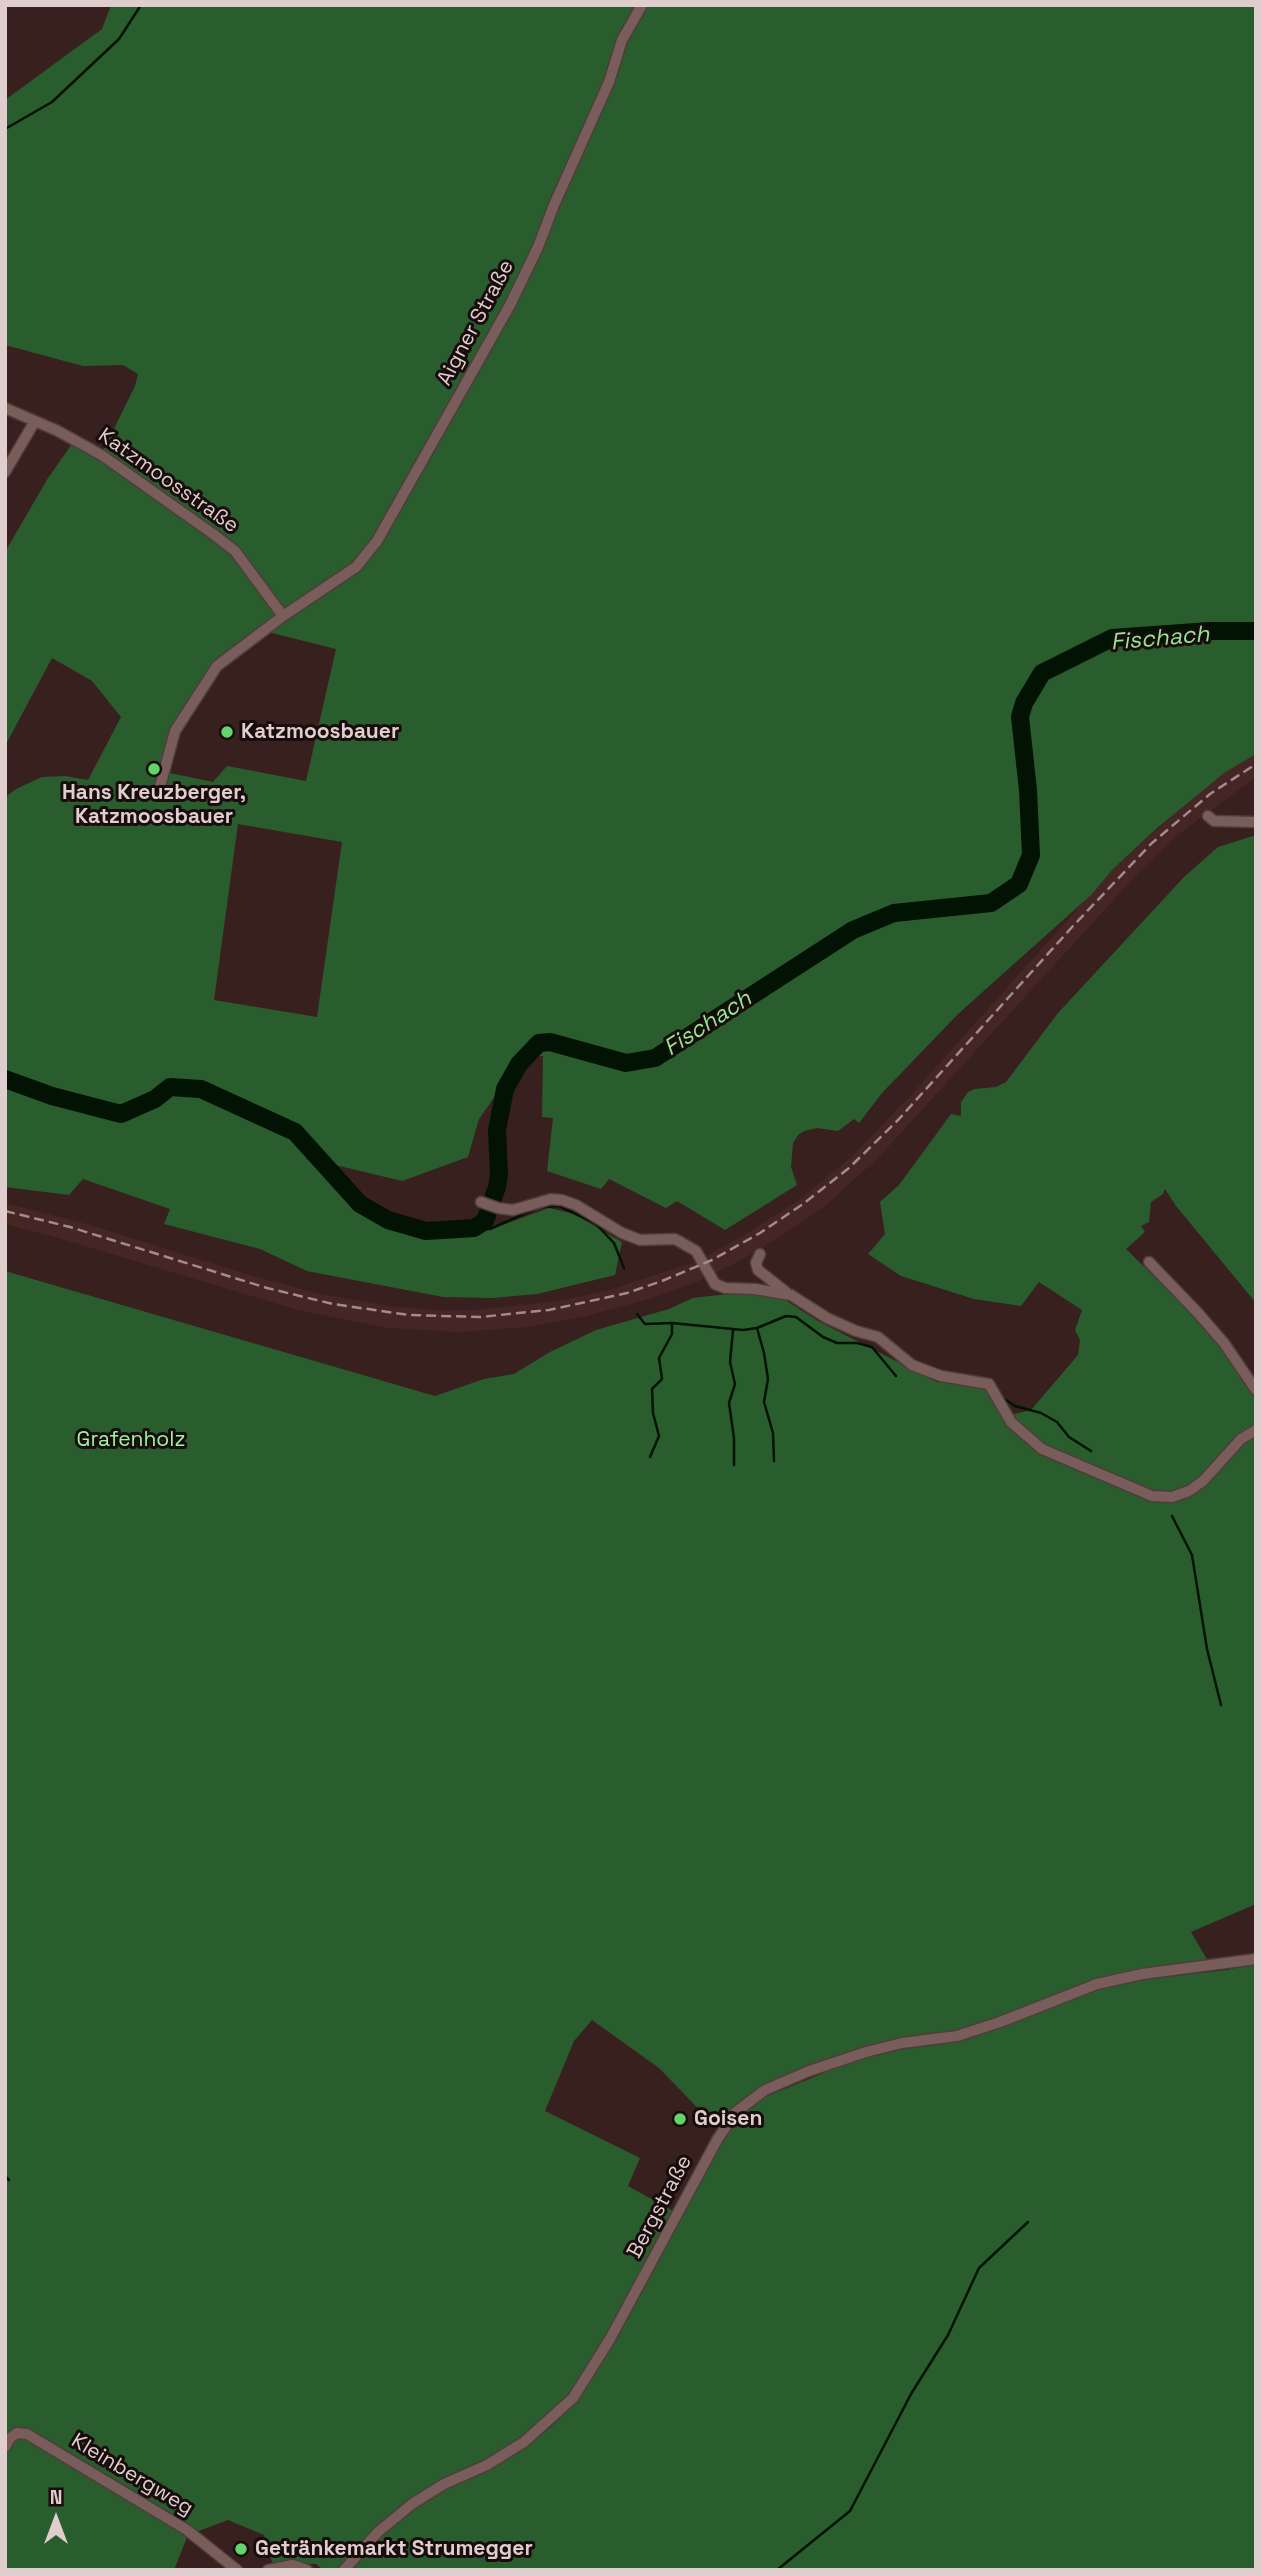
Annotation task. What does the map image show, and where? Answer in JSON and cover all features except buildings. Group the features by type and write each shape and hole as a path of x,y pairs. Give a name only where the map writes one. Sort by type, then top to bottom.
{"street":[{"name":"Aigner Straße","path":"158,794 171,740 208,677 228,657 356,567 377,541 510,305 610,82 622,40 642,5"},
{"name":"Katzmoosstraße","path":"5,408 103,456 213,534 234,551 284,616"},
{"path":"5,472 36,421"},
{"path":"1208,816 1214,821 1256,822"},
{"path":"481,1202 498,1209 513,1210 551,1199 562,1200 640,1240 668,1238 684,1244 696,1251 715,1284 725,1288 755,1289 791,1295"},
{"path":"760,1254 756,1263 758,1270 827,1318 878,1337 912,1365 941,1376 989,1384 1011,1422 1042,1449 1152,1496 1172,1497 1189,1490 1203,1481 1241,1439 1256,1430"},
{"path":"1149,1262 1224,1343 1256,1390"},
{"name":"Bergstraße","path":"344,2570 378,2532 412,2504 444,2484 487,2465 524,2442 573,2398 610,2339 717,2140 736,2112 765,2090 809,2071 866,2052 902,2043 957,2036 1097,1984 1142,1974 1256,1959"},
{"name":"Kleinbergweg","path":"5,2447 10,2438 18,2433 27,2434 187,2530 237,2570"},
{"path":"268,2570 293,2565 307,2570"}],"shaded area":[{"path":"1256,754 1256,777 1179,834 1139,872 878,1158 826,1205 799,1224 754,1253 720,1271 704,1276 699,1281 649,1299 587,1316 528,1327 460,1332 387,1328 298,1310 5,1224 5,1203 90,1225 246,1274 320,1294 388,1306 435,1310 475,1310 559,1301 609,1290 696,1262 802,1198 851,1157 910,1096 1113,869 1194,796 1224,773"}],"green space":[{"path":"111,5 1256,5 1256,754 1224,773 1156,829 1113,869 1091,895 958,1014 882,1093 859,1123 854,1119 838,1131 817,1128 798,1135 793,1143 791,1167 797,1185 725,1230 677,1201 666,1208 609,1179 601,1189 547,1171 553,1118 542,1117 543,1056 523,1056 479,1119 468,1157 402,1181 306,1158 388,1222 425,1237 475,1235 549,1208 574,1214 622,1242 615,1275 537,1294 493,1298 443,1297 307,1271 260,1249 164,1224 170,1209 83,1179 69,1195 5,1187 5,797 42,777 65,776 88,780 121,717 92,681 52,658 5,746 5,552 48,478 72,444 100,457 135,386 138,374 123,365 83,366 5,345 5,100 102,29","holes":["268,632 336,649 306,781 227,766 213,782 170,773 177,738 220,668","238,824 342,842 317,1017 214,1000"]},
{"name":"Grafenholz","path":"1256,835 1256,1303 1165,1189 1163,1194 1151,1202 1149,1222 1141,1226 1145,1232 1126,1249 1210,1331 1250,1388 1256,1402 1256,1904 1191,1932 1209,1963 1136,1971 997,2020 778,2081 716,2127 659,2068 592,2020 574,2041 545,2111 640,2158 628,2186 673,2211 589,2367 563,2401 535,2429 493,2456 416,2496 373,2531 337,2570 323,2570 316,2564 273,2565 264,2535 228,2520 188,2535 174,2570 5,2570 5,1271 435,1396 484,1379 514,1374 550,1352 596,1330 669,1309 693,1298 737,1293 758,1294 782,1298 818,1321 937,1382 984,1387 1010,1415 1031,1410 1078,1355 1080,1340 1075,1330 1082,1310 1039,1282 1021,1306 974,1299 901,1276 868,1254 885,1234 880,1202 899,1185 951,1114 961,1116 961,1102 968,1092 996,1087 1006,1082 1058,1013 1184,877 1218,847"},
{"path":"1256,1963 1256,2570 349,2570 387,2529 424,2501 532,2442 550,2428 575,2401 712,2157 736,2120 749,2107 765,2097 873,2054 972,2037 1113,1983 1227,1970"}],"waterway":[{"path":"5,129 52,102 119,39 141,5"},
{"name":"Fischach","path":"5,1079 52,1096 121,1114 155,1099 170,1087 201,1089 295,1132 360,1204 388,1220 426,1231 474,1228 485,1221 497,1187 497,1130 505,1089 519,1064 539,1043 550,1042 626,1063 655,1058 853,930 894,913 991,903 1019,884 1031,855 1028,790 1020,717 1024,703 1042,673 1112,638 1210,631 1256,631"},
{"path":"541,1207 559,1206 595,1223 614,1243 624,1268"},
{"path":"474,1228 490,1229 535,1209"},
{"path":"637,1314 645,1324 672,1323 743,1330 757,1328 786,1316 796,1317 823,1337 837,1343 857,1343 872,1347 896,1376"},
{"path":"650,1457 659,1436 653,1413 652,1389 662,1379 659,1358 672,1334 672,1323"},
{"path":"757,1328 768,1379 764,1402 773,1433 774,1461"},
{"path":"733,1330 730,1362 735,1384 729,1403 734,1438 734,1465"},
{"path":"1000,1396 1015,1406 1041,1413 1057,1422 1069,1437 1091,1451"},
{"path":"1172,1516 1192,1555 1207,1649 1221,1705"},
{"path":"5,2176 9,2180"},
{"path":"777,2570 850,2511 911,2394 948,2335 979,2268 1028,2222"}],"railway":[{"path":"5,1211 70,1227 267,1288 333,1304 409,1315 480,1317 549,1310 627,1293 662,1281 712,1260 760,1233 849,1168 899,1119 1073,926 1152,843 1210,794 1256,764"}],"place":[{"name":"Katzmoosbauer","path":"227,732"},
{"name":"Hans Kreuzberger, Katzmoosbauer","path":"154,769"},
{"name":"Goisen","path":"680,2119"},
{"name":"Getränkemarkt Strumegger","path":"241,2549"}]}
